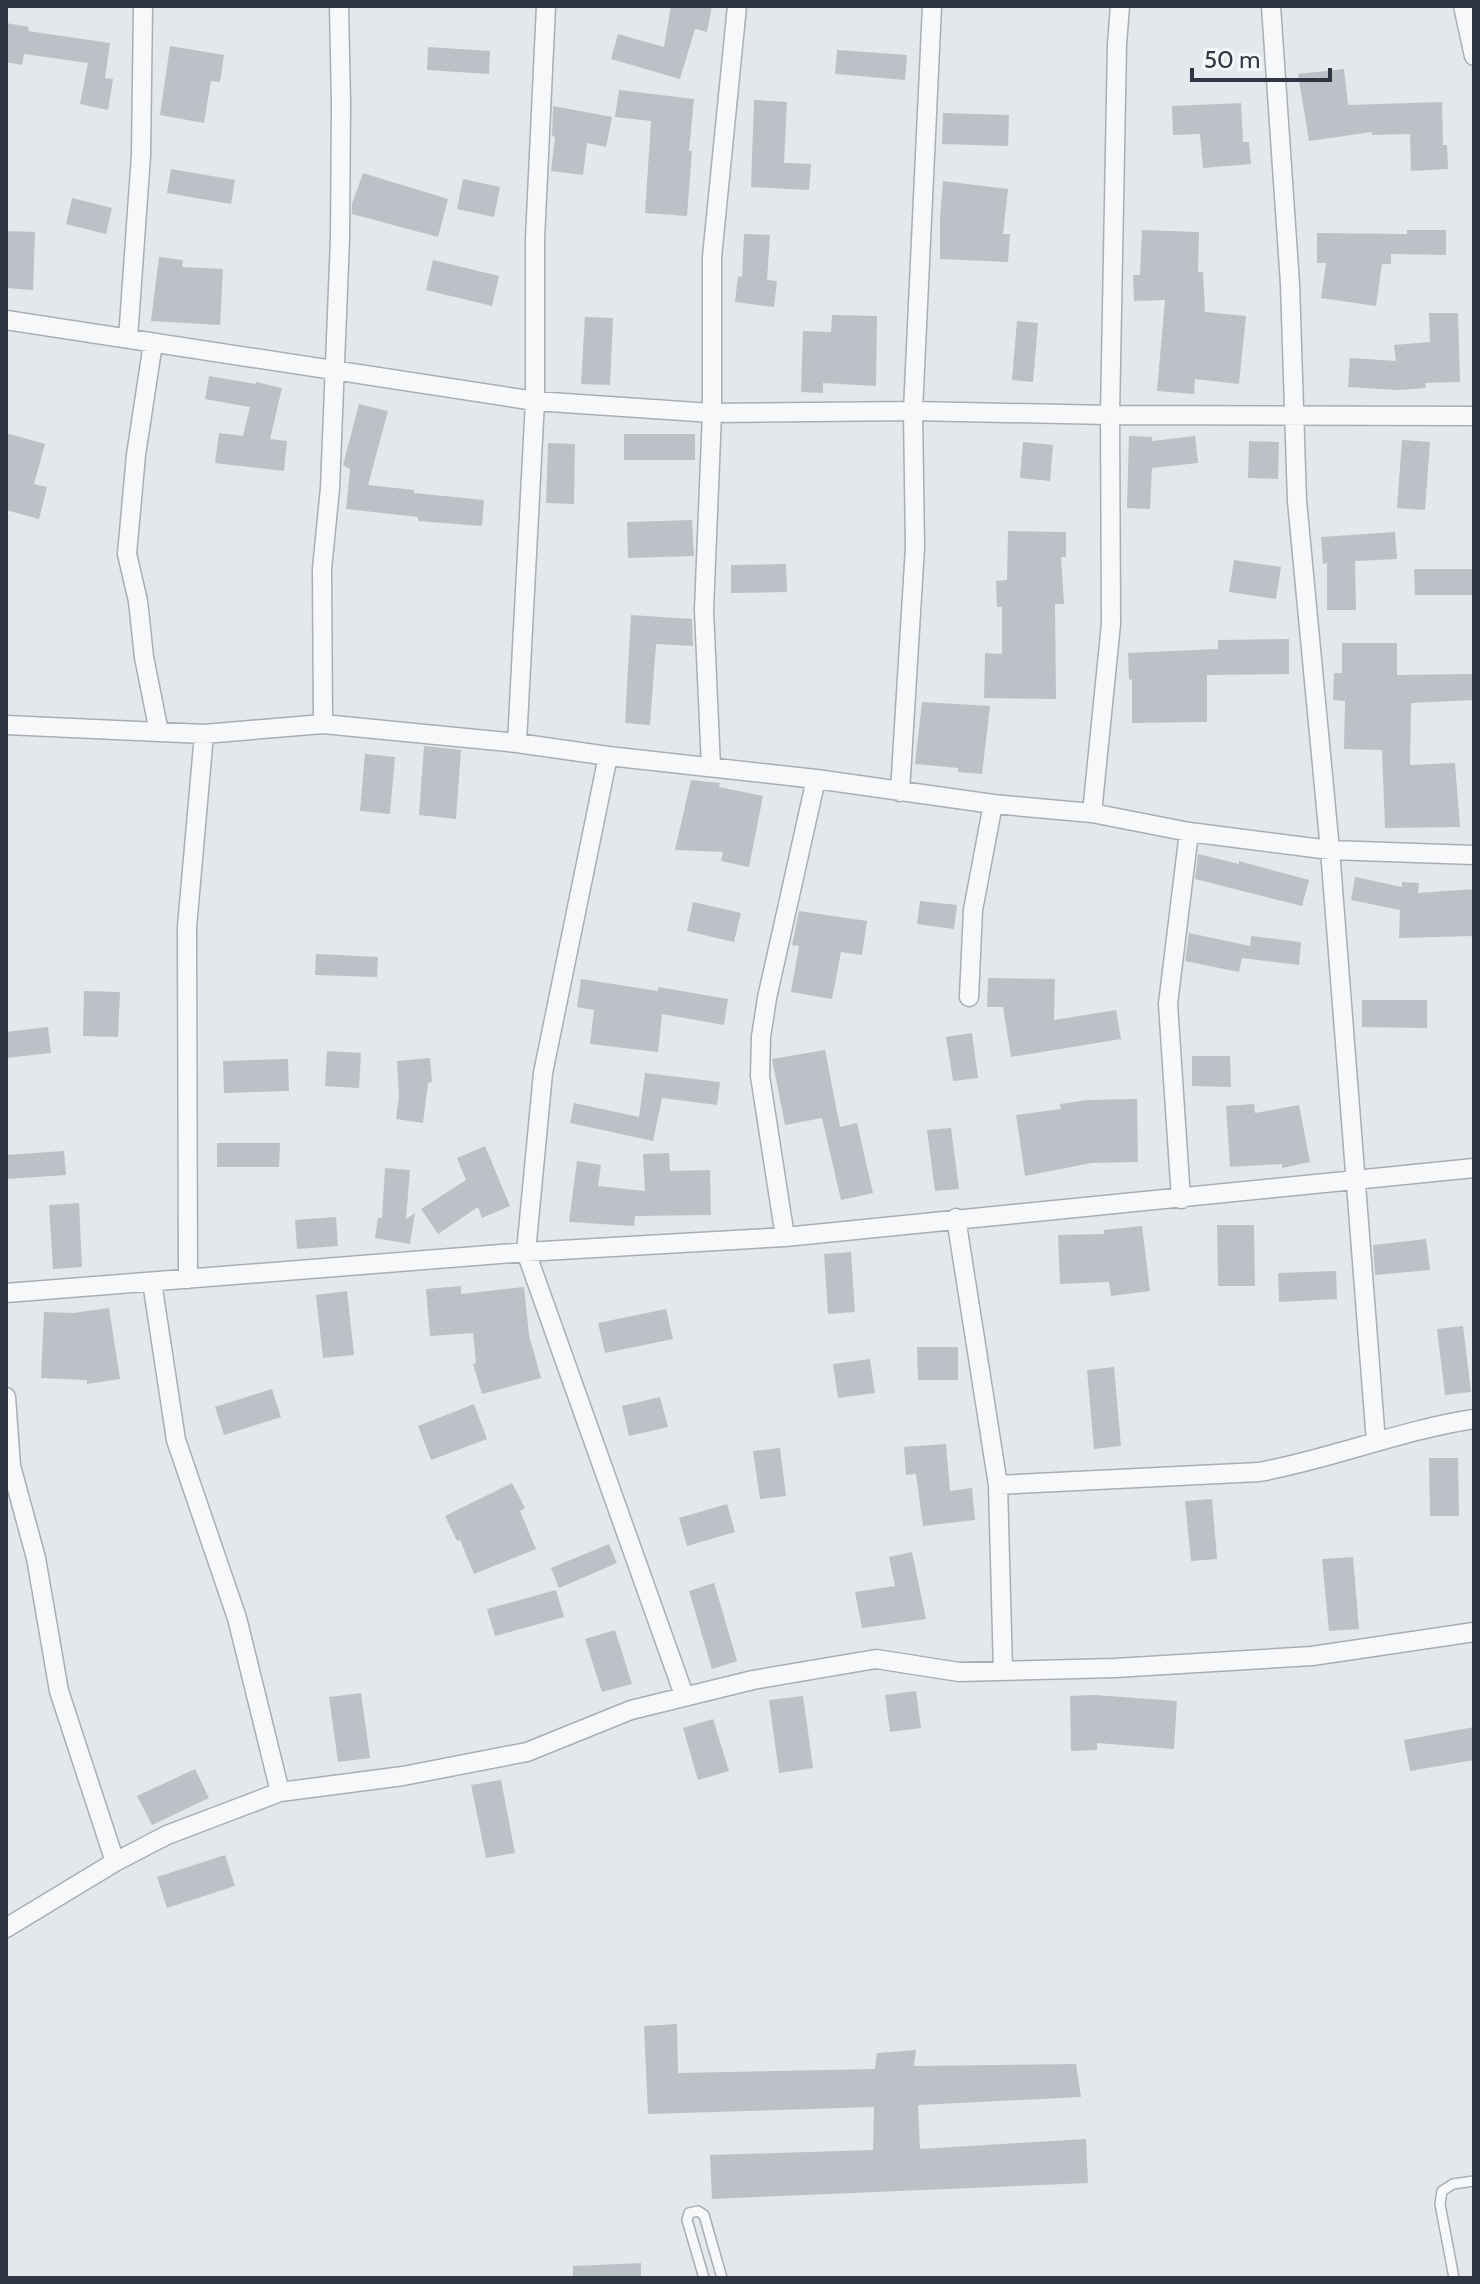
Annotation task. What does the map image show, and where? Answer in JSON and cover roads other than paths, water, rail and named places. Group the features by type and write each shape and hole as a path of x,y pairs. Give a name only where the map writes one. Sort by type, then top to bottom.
{"street":[{"path":"128,339 141,155 143,6"},
{"path":"323,724 322,569 335,372 341,134 339,6"},
{"path":"517,743 535,401 535,239 546,6"},
{"path":"711,767 704,610 712,413 712,257 737,6"},
{"path":"900,792 915,547 913,411 932,6"},
{"path":"1092,813 1111,624 1110,415 1120,6"},
{"path":"1271,6 1290,284 1297,501 1330,850 1376,1442"},
{"path":"1463,6 1474,56"},
{"path":"6,320 535,401 712,413 913,411 1474,416"},
{"path":"153,343 136,455 127,554 138,601 144,657 159,732"},
{"path":"6,725 204,734 323,724 517,743 993,804 1092,813 1189,832 1330,850 1474,855"},
{"path":"188,1279 187,927 204,734"},
{"path":"608,756 543,1073 526,1252 684,1695"},
{"path":"785,1237 760,1076 761,1037 816,779"},
{"path":"969,997 973,910 993,804"},
{"path":"1181,1199 1168,1004 1189,832"},
{"path":"6,1293 526,1252 785,1237 1474,1168"},
{"path":"956,1218 998,1485 1003,1671"},
{"path":"152,1282 176,1440 237,1618 280,1792"},
{"path":"6,1397 11,1466 36,1558 59,1691 115,1862"},
{"path":"998,1485 1259,1472 1301,1464 1424,1427 1474,1419"},
{"path":"6,1928 115,1862 167,1835 280,1792 403,1776 527,1752 631,1710 684,1695 876,1659 959,1672 1115,1668 1312,1656 1474,1632"}],"lane":[{"path":"1454,2278 1440,2204 1442,2191 1453,2184 1474,2181"},
{"path":"698,2211 704,2215 721,2275 704,2277 687,2220 689,2213 698,2211"}]}
